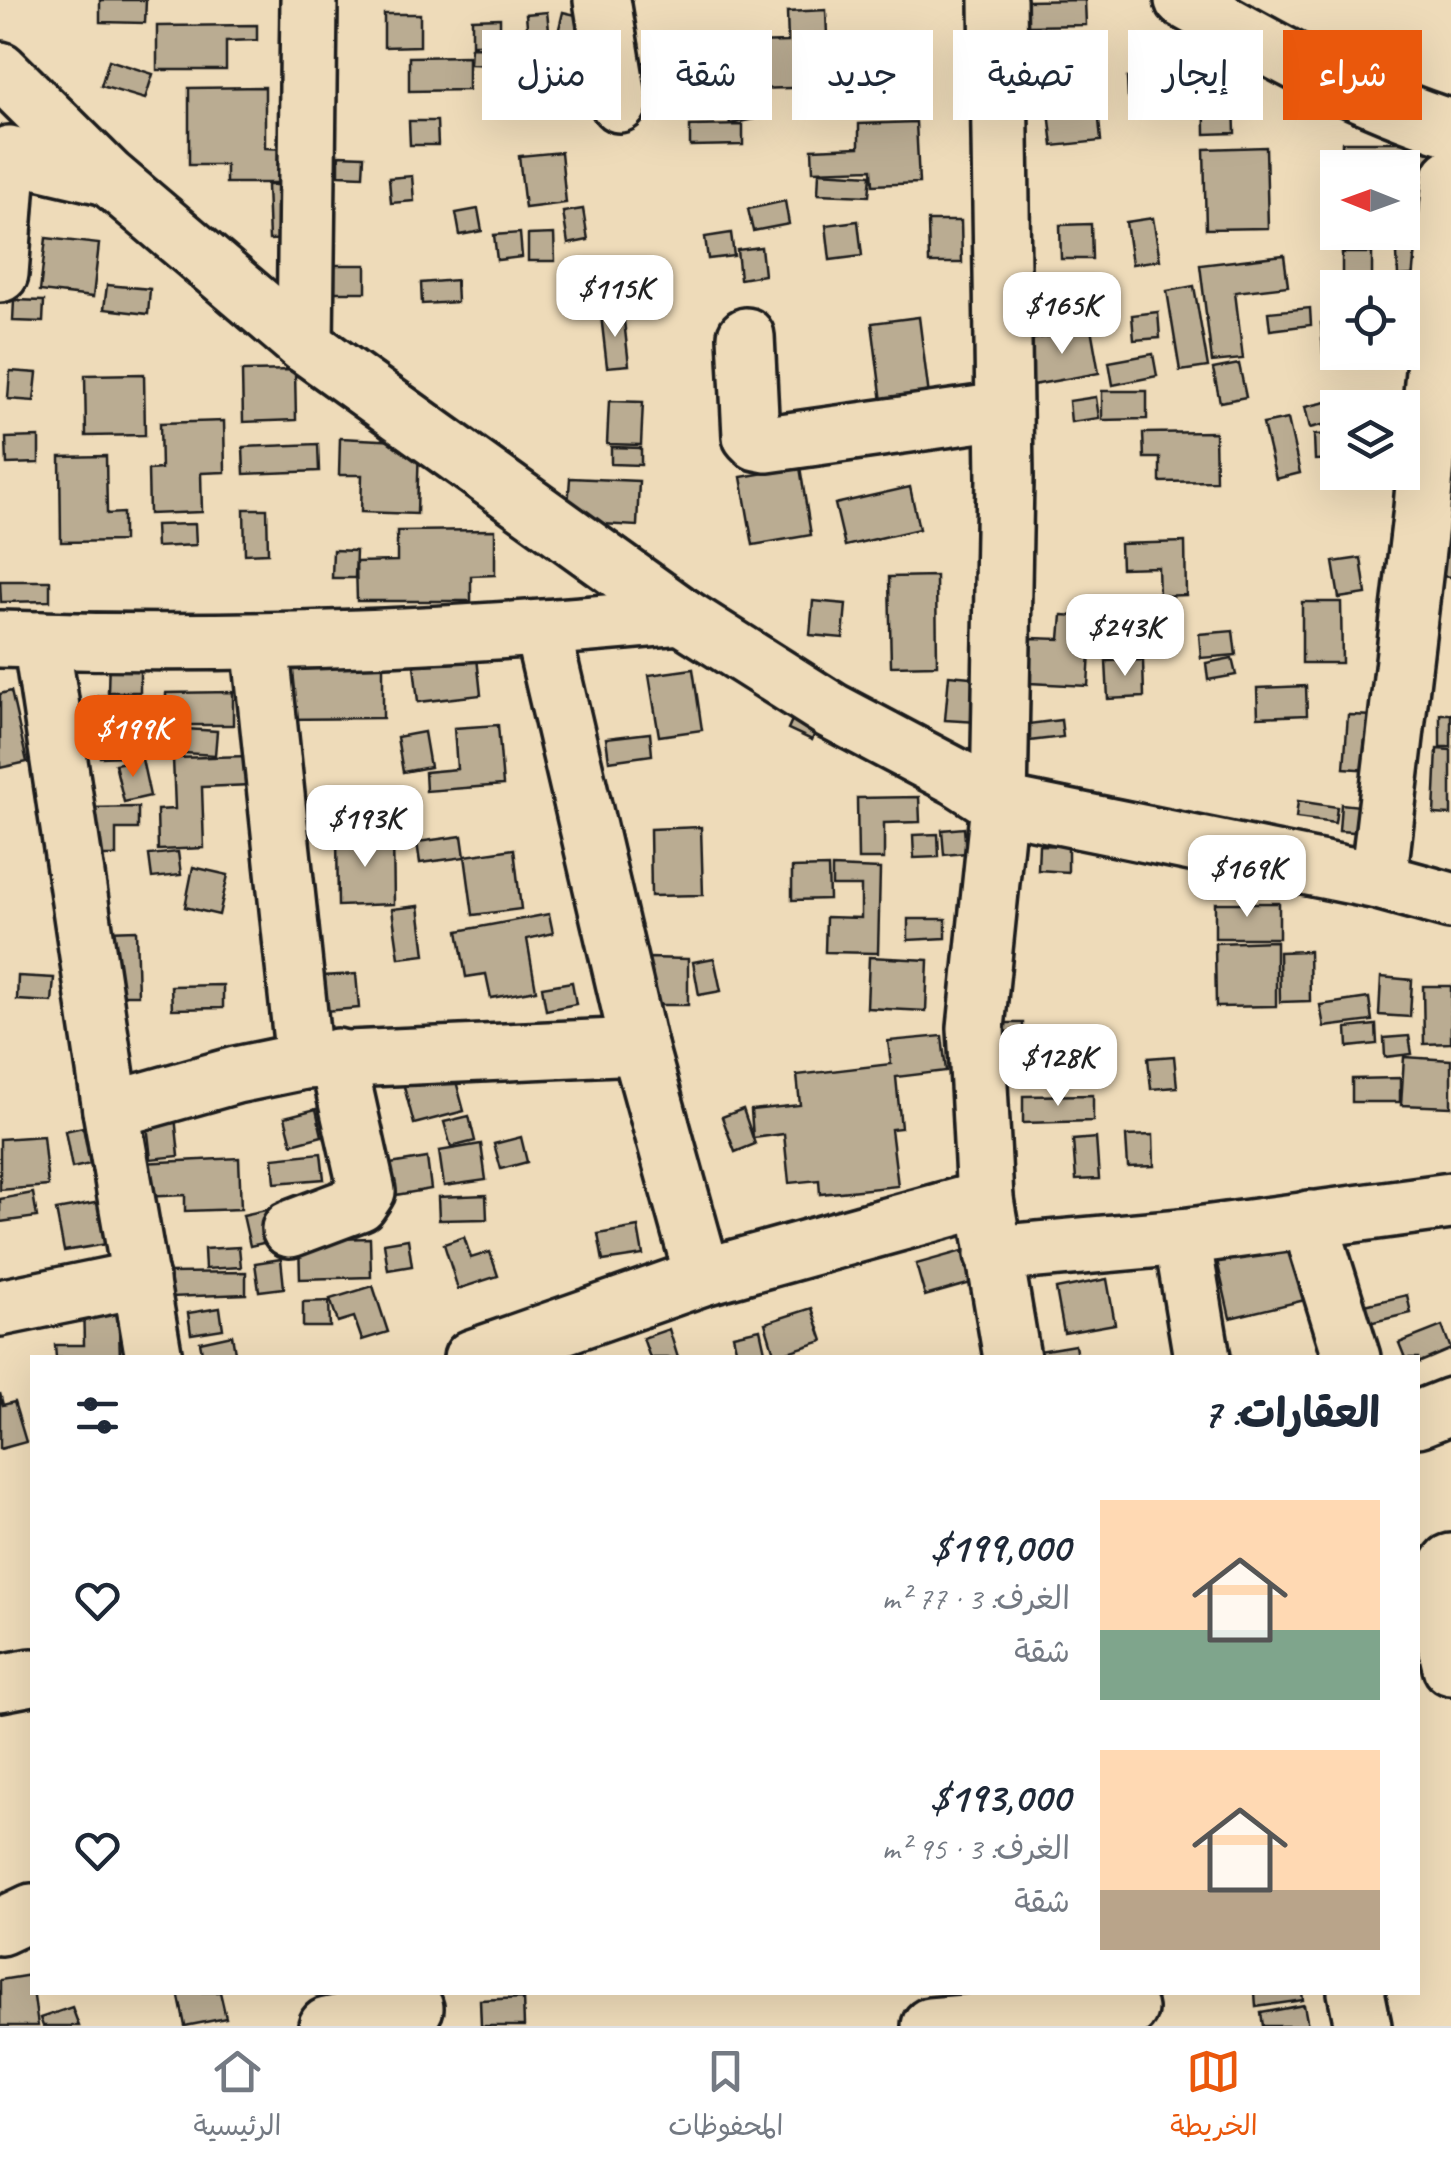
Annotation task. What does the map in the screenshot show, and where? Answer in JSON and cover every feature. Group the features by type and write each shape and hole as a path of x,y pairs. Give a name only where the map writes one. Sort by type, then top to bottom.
{"street":[{"path":"305,346 309,0"},
{"path":"602,0 607,30"},
{"path":"998,0 1005,478 999,804 976,1028 985,1199 1011,1355"},
{"path":"1184,0 1312,73 1398,112 1451,128"},
{"path":"0,70 108,177 305,346 682,616 832,711 957,777 999,804 1378,881 1451,901"},
{"path":"0,274 5,153 108,177"},
{"path":"1378,881 1422,508 1451,176"},
{"path":"746,336 752,436 757,442 767,444 1002,410"},
{"path":"154,1355 111,1110 20,640 260,642 542,630 682,616"},
{"path":"542,630 638,1046 703,1276"},
{"path":"260,642 320,1059 367,1190 360,1203 290,1229"},
{"path":"111,1110 236,1075 320,1059 638,1046"},
{"path":"480,1355 703,1276 985,1199"},
{"path":"992,1254 1182,1237 1451,1201"},
{"path":"1309,1219 1351,1355"},
{"path":"1182,1237 1202,1355"},
{"path":"0,1308 142,1279"},
{"path":"1420,1419 1451,1406"},
{"path":"1451,1562 1441,1590 1440,1612 1451,1667"},
{"path":"0,1682 30,1677"},
{"path":"0,1927 30,1913"},
{"path":"1357,1995 1363,2026"},
{"path":"327,2026 415,2009"},
{"path":"930,2026 1130,2009"}],"building":[{"path":"100,0 146,0 145,23 100,22"},
{"path":"1085,0 1086,25 1027,26 1026,1"},
{"path":"826,10 827,30 792,30 792,88 772,88 772,42 788,42 787,12"},
{"path":"547,12 549,30 527,30 526,14"},
{"path":"563,12 597,20 595,30 559,30"},
{"path":"384,14 420,14 420,46 384,47"},
{"path":"500,18 500,30 482,30 482,44 472,44 472,19"},
{"path":"257,25 257,40 226,41 226,70 157,70 157,26"},
{"path":"471,47 482,47 482,64 470,64"},
{"path":"468,56 468,90 409,91 409,57"},
{"path":"109,60 153,74 145,99 101,86"},
{"path":"641,63 641,86 628,65"},
{"path":"265,87 265,148 288,149 288,183 226,183 226,165 189,165 189,88"},
{"path":"1050,120 1099,120 1101,141 1053,146"},
{"path":"1205,120 1235,120 1235,133 1205,134"},
{"path":"409,121 437,121 438,145 410,145"},
{"path":"916,122 919,183 873,185 872,169 813,171 812,149 859,147 859,124"},
{"path":"743,125 743,145 690,146 690,126"},
{"path":"1342,142 1435,142 1435,200 1420,200 1420,150 1342,150"},
{"path":"1266,147 1268,228 1206,229 1204,149"},
{"path":"561,152 566,203 525,208 519,156"},
{"path":"339,155 364,156 363,176 339,175"},
{"path":"819,172 871,175 869,196 818,194"},
{"path":"412,176 414,201 391,203 389,178"},
{"path":"267,185 295,185 297,239 269,240"},
{"path":"785,201 789,224 753,231 748,209"},
{"path":"478,209 482,231 460,235 456,213"},
{"path":"583,209 588,240 568,244 563,212"},
{"path":"1153,218 1160,260 1132,264 1126,222"},
{"path":"858,221 862,256 830,260 826,225"},
{"path":"928,221 961,221 962,263 929,263"},
{"path":"1091,224 1092,259 1061,259 1060,225"},
{"path":"520,233 522,257 497,260 494,235"},
{"path":"731,233 734,256 708,259 705,237"},
{"path":"554,234 555,261 528,261 528,235"},
{"path":"46,238 99,244 93,297 40,291"},
{"path":"761,247 764,275 740,279 737,250"},
{"path":"1424,251 1426,274 1420,274 1420,270 1398,270 1397,253"},
{"path":"1342,253 1372,253 1372,270 1342,270"},
{"path":"1284,255 1288,286 1235,292 1243,359 1212,362 1200,265"},
{"path":"309,265 366,265 366,292 309,292"},
{"path":"564,272 587,273 585,299 563,298"},
{"path":"590,273 620,273 620,298 590,298"},
{"path":"456,280 457,302 422,304 421,283"},
{"path":"107,285 150,289 148,314 104,309"},
{"path":"1194,286 1208,367 1180,371 1167,291"},
{"path":"14,300 44,301 43,322 13,321"},
{"path":"1310,308 1311,325 1270,330 1268,312"},
{"path":"623,312 629,365 607,367 601,315"},
{"path":"1158,312 1160,338 1134,340 1132,315"},
{"path":"919,317 929,396 882,402 872,323"},
{"path":"1091,328 1099,373 1033,385 1024,341"},
{"path":"1153,354 1157,376 1113,385 1109,362"},
{"path":"1239,364 1246,397 1220,402 1213,369"},
{"path":"295,370 296,420 243,422 242,371"},
{"path":"10,371 37,373 34,401 8,399"},
{"path":"144,374 145,435 86,436 85,375"},
{"path":"1102,391 1147,391 1147,419 1102,420"},
{"path":"1096,397 1099,418 1071,422 1069,401"},
{"path":"609,401 643,402 641,445 607,444"},
{"path":"1320,404 1320,426 1310,428 1305,407"},
{"path":"1288,419 1300,473 1276,479 1263,424"},
{"path":"224,421 225,472 201,473 202,512 149,514 148,470 161,469 160,423"},
{"path":"1215,432 1216,481 1160,482 1160,458 1144,458 1143,433"},
{"path":"1314,435 1320,435 1320,460 1315,460"},
{"path":"39,437 39,463 7,464 6,438"},
{"path":"340,438 419,442 417,514 361,512 362,475 339,475"},
{"path":"318,444 319,471 244,474 243,447"},
{"path":"611,447 641,448 641,465 611,464"},
{"path":"106,456 107,514 123,513 123,541 61,542 60,457"},
{"path":"800,467 811,535 753,545 741,477"},
{"path":"570,478 639,481 637,526 567,522"},
{"path":"910,487 919,529 845,546 835,504"},
{"path":"244,509 267,509 268,553 245,554"},
{"path":"195,524 196,545 156,547 155,525"},
{"path":"495,530 495,575 471,576 471,601 357,601 356,562 397,561 397,531"},
{"path":"1443,535 1451,536 1451,577 1441,576"},
{"path":"1185,542 1186,595 1159,596 1158,567 1121,568 1120,544"},
{"path":"333,550 356,551 355,578 332,578"},
{"path":"1361,558 1366,594 1339,598 1333,562"},
{"path":"936,576 937,665 891,666 889,577"},
{"path":"0,581 50,581 50,601 1,602"},
{"path":"813,601 846,604 843,638 810,635"},
{"path":"1302,602 1341,602 1342,663 1302,663"},
{"path":"1062,615 1092,617 1088,686 1029,683 1032,638 1060,639"},
{"path":"1233,631 1236,655 1201,658 1199,634"},
{"path":"383,642 383,718 281,719 281,644"},
{"path":"476,648 481,695 418,702 413,656"},
{"path":"109,658 140,659 140,692 108,692"},
{"path":"1232,658 1236,675 1208,680 1206,663"},
{"path":"1143,660 1144,697 1108,699 1106,661"},
{"path":"693,669 702,730 659,736 649,675"},
{"path":"949,675 981,678 978,722 945,720"},
{"path":"1306,686 1307,715 1258,717 1257,688"},
{"path":"11,691 27,762 0,768 0,694"},
{"path":"233,692 233,725 166,725 166,693"},
{"path":"133,695 134,728 160,727 161,755 100,757 98,696"},
{"path":"800,702 824,712 812,740 788,729"},
{"path":"153,703 156,724 138,725 136,705"},
{"path":"1440,714 1451,714 1451,747 1440,747"},
{"path":"1348,715 1376,716 1371,770 1344,768"},
{"path":"1061,720 1063,737 1029,741 1028,724"},
{"path":"498,725 503,785 426,791 425,772 457,769 454,728"},
{"path":"169,728 217,731 215,755 168,752"},
{"path":"424,732 430,767 403,772 397,737"},
{"path":"650,733 652,755 609,761 606,738"},
{"path":"1437,749 1451,750 1451,815 1434,814"},
{"path":"250,756 251,785 202,787 204,848 158,850 157,810 175,809 173,758"},
{"path":"142,759 150,796 124,802 115,764"},
{"path":"919,797 920,822 884,823 884,859 858,859 857,798"},
{"path":"1298,801 1337,807 1335,823 1296,818"},
{"path":"1341,804 1370,807 1368,833 1339,831"},
{"path":"138,807 138,829 116,829 116,856 90,856 89,808"},
{"path":"701,827 703,895 651,896 650,829"},
{"path":"964,828 966,853 944,855 942,830"},
{"path":"938,834 939,857 914,858 913,835"},
{"path":"393,835 394,904 338,906 337,836"},
{"path":"462,836 465,857 420,863 417,842"},
{"path":"1039,845 1068,846 1068,872 1038,870"},
{"path":"514,849 521,909 473,915 465,856"},
{"path":"178,852 181,875 152,878 149,855"},
{"path":"193,867 228,875 219,915 185,907"},
{"path":"828,867 829,899 792,900 792,868"},
{"path":"832,867 880,869 878,953 825,952 826,917 861,918 861,886 832,886"},
{"path":"1215,903 1279,903 1279,938 1215,938"},
{"path":"419,906 425,955 399,958 392,909"},
{"path":"549,914 553,933 527,939 536,990 491,998 486,974 466,977 458,931"},
{"path":"908,919 946,919 946,938 908,940"},
{"path":"136,930 138,995 110,995 107,931"},
{"path":"1276,941 1276,1006 1216,1007 1215,943"},
{"path":"1309,951 1310,1001 1280,1002 1279,952"},
{"path":"869,957 928,960 926,1011 867,1008"},
{"path":"647,958 688,959 688,1005 648,1005"},
{"path":"714,958 721,991 699,995 693,962"},
{"path":"356,974 359,1008 325,1011 322,976"},
{"path":"18,976 54,978 52,1002 17,1000"},
{"path":"1381,977 1412,980 1410,1017 1379,1015"},
{"path":"572,982 576,1004 546,1010 542,987"},
{"path":"223,985 223,1008 172,1009 171,986"},
{"path":"1423,986 1451,986 1451,1043 1424,1044"},
{"path":"1369,998 1372,1021 1324,1027 1320,1005"},
{"path":"1000,1023 1023,1023 1023,1046 1001,1047"},
{"path":"1376,1025 1377,1044 1348,1047 1347,1028"},
{"path":"942,1036 946,1071 896,1077 901,1128 891,1129 898,1186 820,1194 819,1180 789,1183 784,1134 753,1138 751,1110 800,1105 797,1075 891,1064 888,1041"},
{"path":"1409,1036 1412,1054 1385,1057 1384,1038"},
{"path":"1174,1056 1177,1087 1151,1089 1148,1058"},
{"path":"1404,1057 1451,1060 1451,1107 1401,1105"},
{"path":"453,1070 464,1111 414,1124 403,1083"},
{"path":"1400,1078 1400,1102 1352,1102 1352,1079"},
{"path":"1093,1095 1093,1121 1023,1123 1023,1096"},
{"path":"173,1096 179,1156 151,1159 144,1099"},
{"path":"316,1109 322,1136 292,1144 285,1117"},
{"path":"743,1109 755,1144 735,1152 722,1117"},
{"path":"469,1116 475,1141 451,1147 444,1122"},
{"path":"83,1127 90,1164 72,1168 65,1131"},
{"path":"1153,1135 1154,1166 1128,1167 1126,1136"},
{"path":"43,1136 48,1186 0,1190 0,1139"},
{"path":"521,1137 527,1162 501,1169 494,1144"},
{"path":"1096,1138 1099,1179 1076,1180 1073,1140"},
{"path":"481,1144 486,1180 444,1186 439,1151"},
{"path":"321,1153 324,1179 275,1183 273,1158"},
{"path":"239,1158 241,1209 185,1211 185,1195 143,1197 141,1163"},
{"path":"427,1158 431,1189 384,1197 378,1166"},
{"path":"33,1193 37,1217 0,1222 0,1199"},
{"path":"486,1195 487,1219 439,1220 438,1197"},
{"path":"106,1201 113,1243 64,1251 56,1210"},
{"path":"270,1209 276,1240 250,1246 243,1215"},
{"path":"638,1227 643,1255 603,1261 598,1234"},
{"path":"1293,1229 1309,1299 1230,1318 1214,1247"},
{"path":"464,1237 471,1258 490,1252 498,1276 458,1289 444,1244"},
{"path":"370,1238 371,1277 300,1279 299,1240"},
{"path":"408,1239 412,1266 388,1270 384,1243"},
{"path":"239,1247 241,1267 205,1269 204,1249"},
{"path":"966,1250 975,1282 925,1296 916,1264"},
{"path":"281,1259 284,1288 259,1291 255,1263"},
{"path":"246,1272 246,1294 170,1297 170,1273"},
{"path":"1107,1279 1115,1324 1064,1333 1056,1289"},
{"path":"373,1286 388,1332 362,1340 354,1317 338,1322 330,1299"},
{"path":"1407,1295 1411,1313 1369,1323 1365,1305"},
{"path":"118,1297 120,1355 56,1355 55,1345 84,1345 83,1298"},
{"path":"329,1301 330,1327 303,1327 303,1302"},
{"path":"220,1308 223,1329 191,1334 188,1313"},
{"path":"812,1308 823,1341 775,1355 765,1323"},
{"path":"1442,1326 1451,1349 1420,1362 1420,1355 1404,1355 1399,1343"},
{"path":"669,1329 677,1355 649,1355 643,1338"},
{"path":"760,1329 766,1355 737,1355 733,1335"},
{"path":"232,1335 235,1352 202,1355 200,1342"},
{"path":"1075,1345 1077,1355 1034,1355 1033,1352"},
{"path":"0,1393 3,1405 14,1402 26,1442 0,1449"},
{"path":"30,1975 30,1995 34,1995 38,2026 0,2026 0,1980"},
{"path":"179,1995 221,1995 226,2018 185,2026"},
{"path":"1255,1995 1302,1995 1303,2000 1256,2007"},
{"path":"523,1998 524,2026 481,2026 480,2000"},
{"path":"1304,2005 1308,2026 1263,2026 1261,2013"},
{"path":"72,2007 79,2026 43,2026 40,2018"}]}
